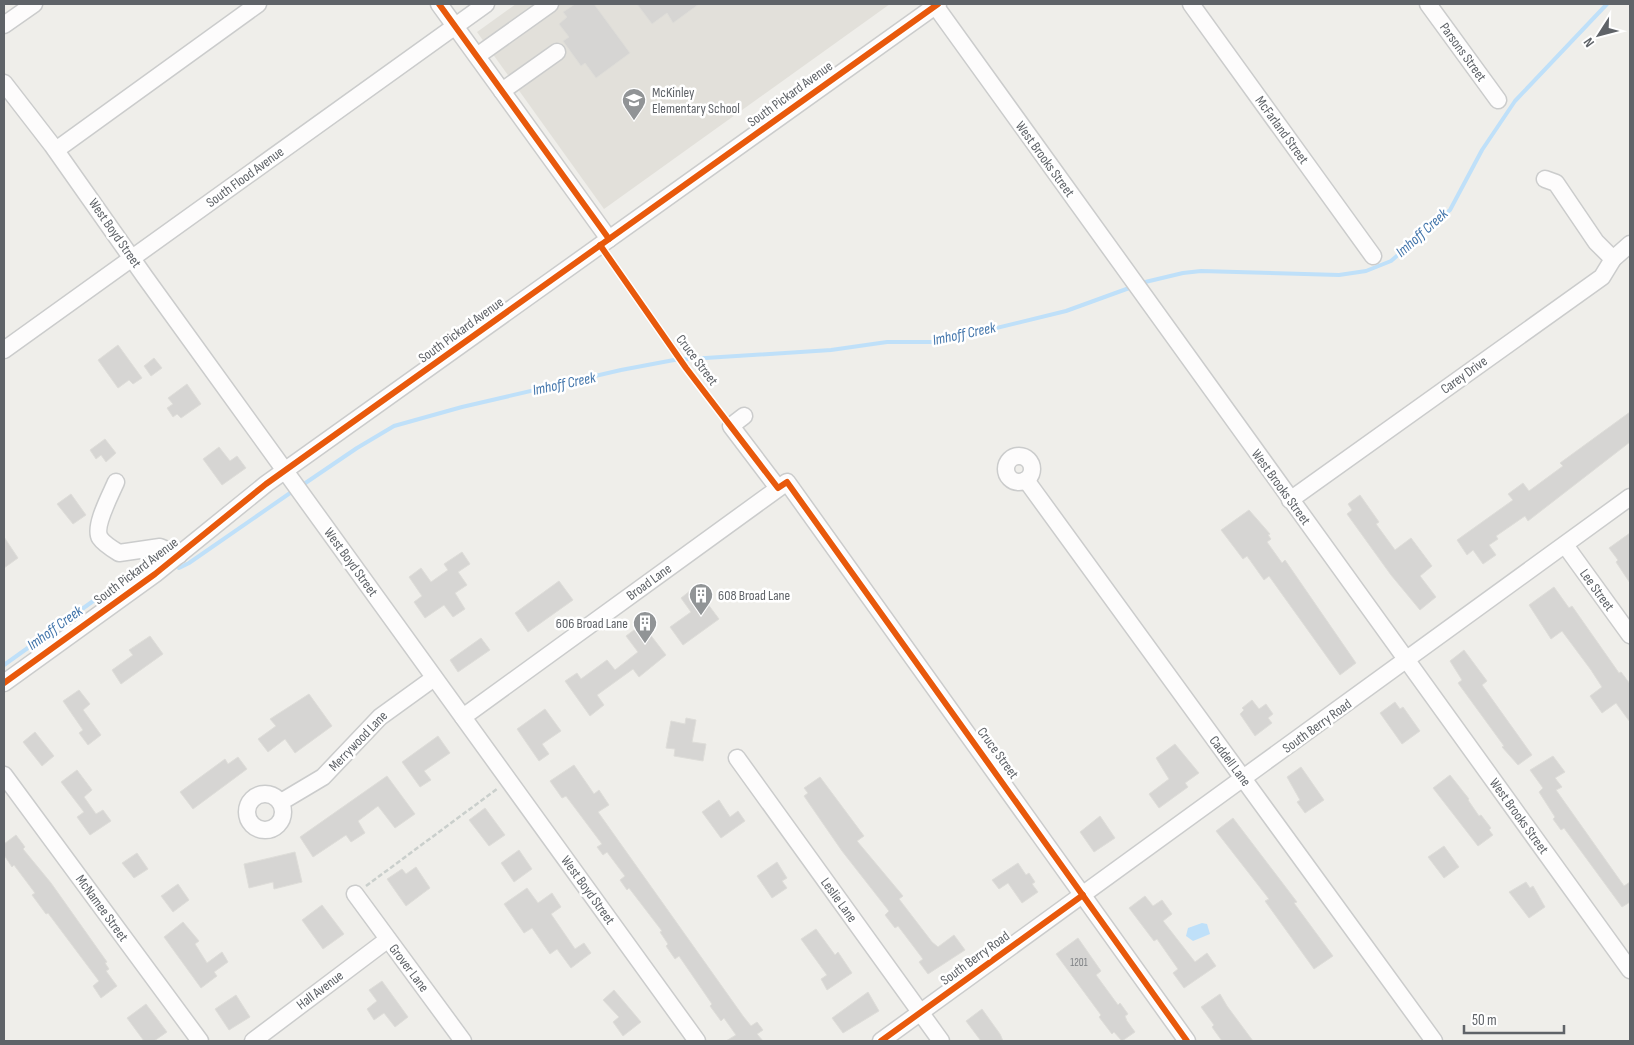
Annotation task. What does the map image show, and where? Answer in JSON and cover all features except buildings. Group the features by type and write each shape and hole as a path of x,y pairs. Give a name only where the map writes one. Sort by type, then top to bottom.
{"street":[{"path":"4,26 34,4"},
{"path":"56,150 258,4"},
{"path":"439,4 502,91 605,242"},
{"name":"South Flood Avenue","path":"4,350 486,4"},
{"path":"477,56 550,4"},
{"name":"South Pickard Avenue","path":"4,683 605,242 935,4"},
{"name":"West Brooks Street","path":"935,4 1153,310 1630,970"},
{"name":"McFarland Street","path":"1191,4 1373,256"},
{"name":"Parsons Street","path":"1428,4 1498,100"},
{"path":"502,91 557,52"},
{"name":"West Boyd Street","path":"4,83 56,150 307,502 698,1041"},
{"path":"1545,179 1556,182 1596,242 1613,259"},
{"name":"Carey Drive","path":"1290,500 1602,277 1613,259 1630,244"},
{"name":"Cruce Street","path":"738,421 1187,1041"},
{"name":"Caddell Lane","path":"1026,480 1434,1041"},
{"path":"116,482 100,521 98,530 100,538 120,553 160,547 179,555"},
{"name":"Broad Lane","path":"463,717 783,485"},
{"name":"South Berry Road","path":"881,1041 1630,497"},
{"name":"Lee Street","path":"1565,545 1630,635"},
{"name":"Merrywood Lane","path":"281,802 323,777 380,717 434,678"},
{"name":"Leslie Lane","path":"737,758 941,1041"},
{"name":"McNamee Street","path":"4,775 200,1041"},
{"name":"Grover Lane","path":"355,894 463,1041"},
{"name":"Hall Avenue","path":"253,1041 388,940"}],"path":[{"path":"355,894 497,788"}],"shaded area":[{"name":"McKinley Elementary School","path":"516,4 890,4 604,209 477,32"}],"water":[{"path":"1202,923 1207,924 1210,934 1193,941 1186,936 1188,928"}],"waterway":[{"name":"Imhoff Creek","path":"1141,283 1183,273 1201,271 1339,275 1366,271 1391,261 1450,210 1482,150 1515,101 1607,4"},
{"name":"Imhoff Creek","path":"301,486 357,448 394,426 462,407 621,370 674,360 831,350 887,342 939,342 1066,311 1132,287"},
{"name":"Imhoff Creek","path":"179,568 293,491"},
{"name":"Imhoff Creek","path":"4,665 147,564 157,562"}],"cycle path":[{"path":"439,4 609,239"},
{"path":"4,683 155,574 266,484 938,4"},
{"path":"600,245 686,368 778,488 787,482 1187,1041"},
{"path":"881,1041 1083,895"}],"place":[{"name":"McKinley Elementary School","path":"634,121"},
{"name":"608 Broad Lane","path":"701,616"},
{"name":"606 Broad Lane","path":"645,644"}]}
